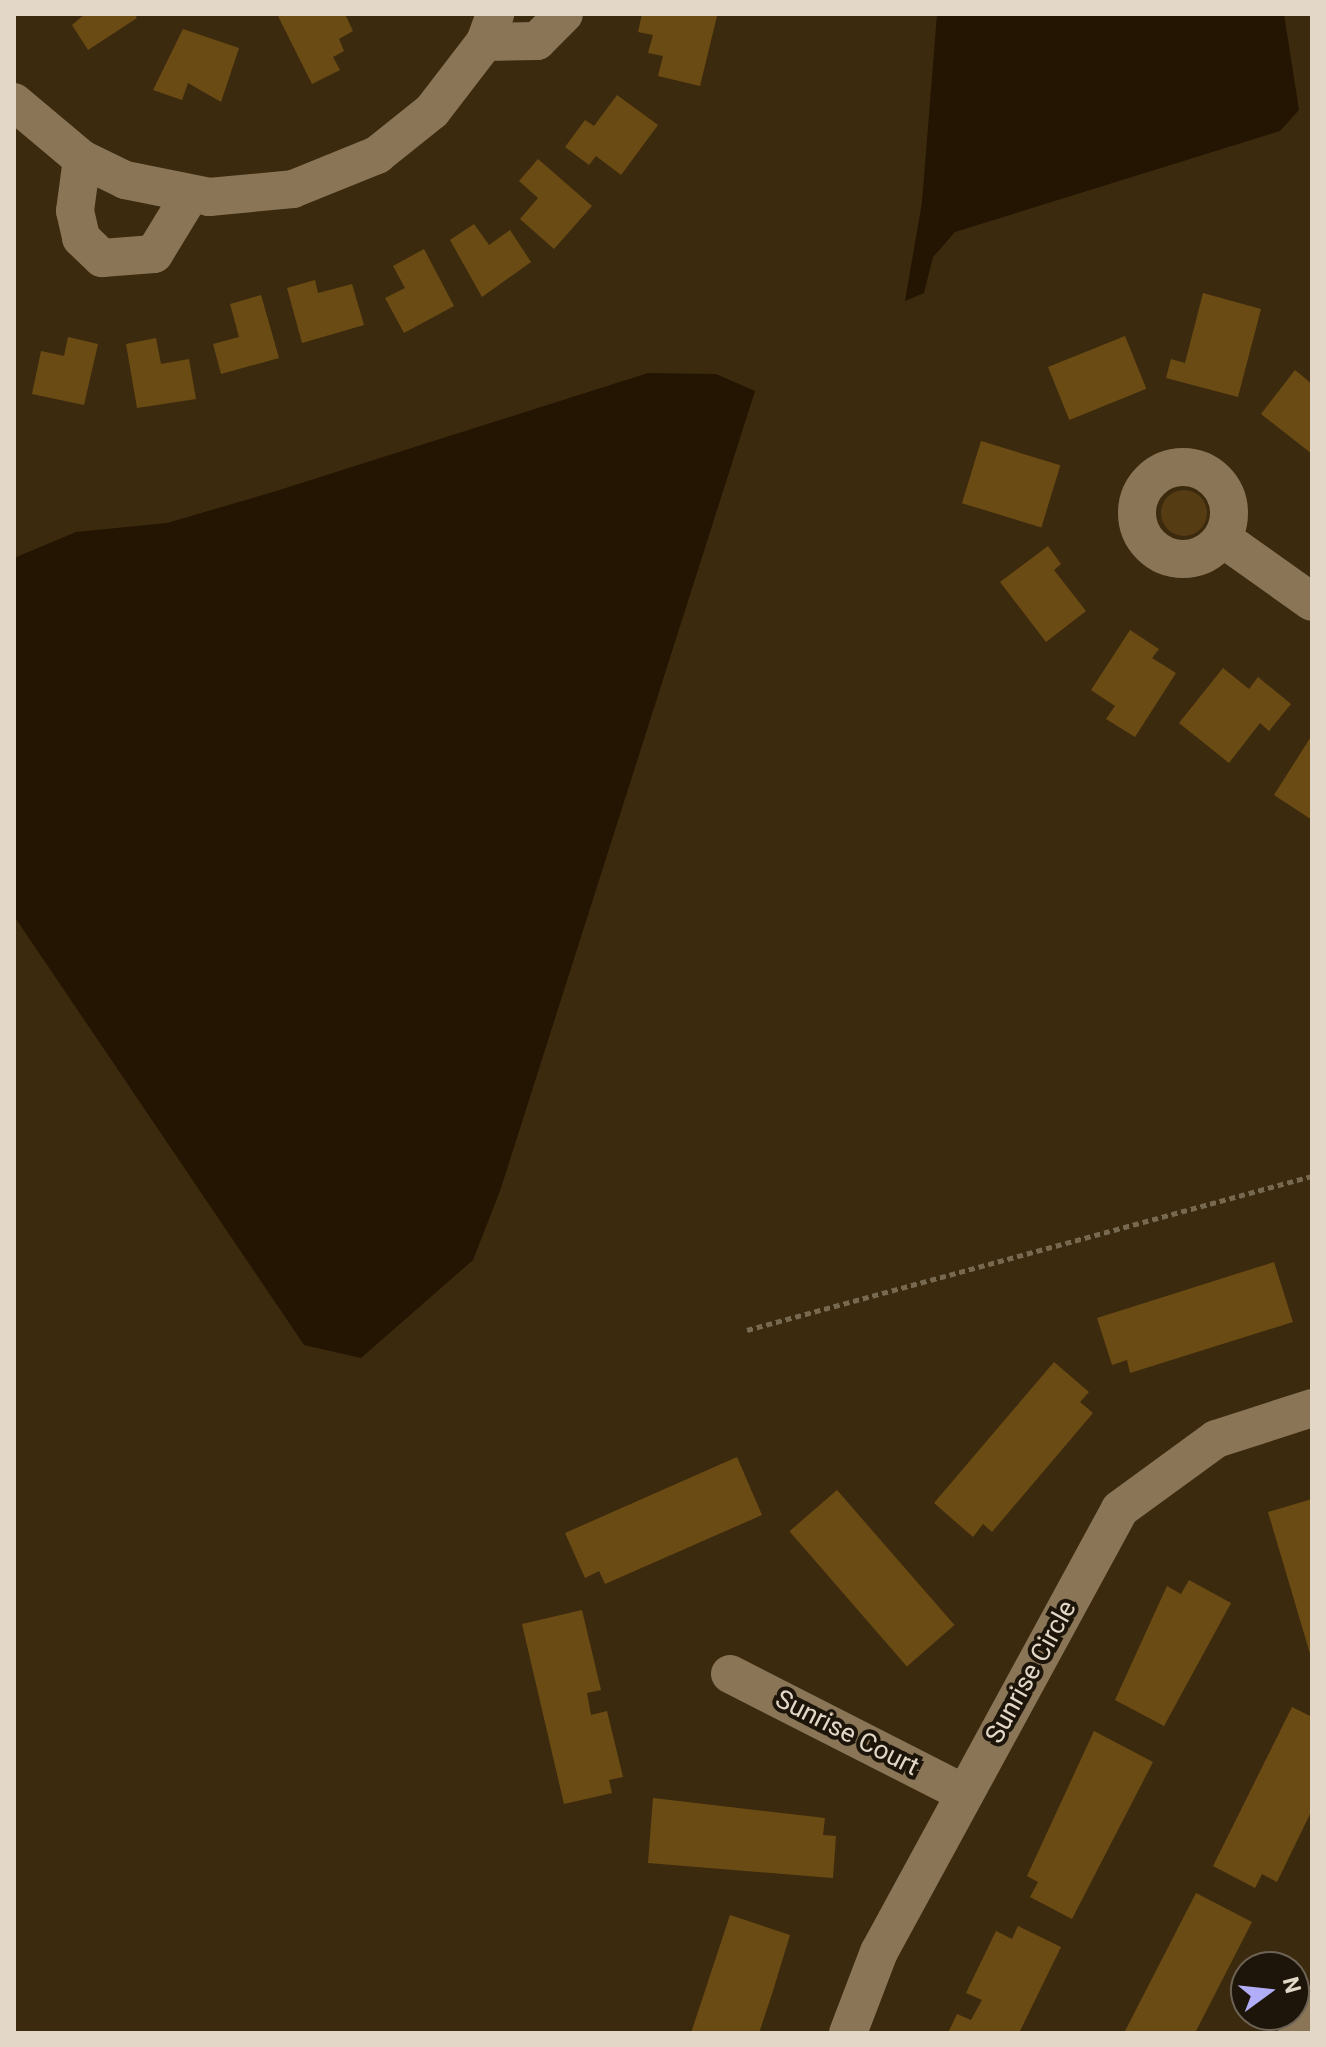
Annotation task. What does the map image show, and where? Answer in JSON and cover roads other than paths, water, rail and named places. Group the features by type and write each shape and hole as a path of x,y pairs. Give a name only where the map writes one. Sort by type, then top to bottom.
{"street":[{"path":"14,102 82,159 125,180 190,195 253,195 331,179 432,111 490,28 537,41 564,14"},
{"path":"82,159 75,211 81,238 102,258 154,254 190,195"},
{"path":"1222,538 1312,602"},
{"name":"Sunrise Circle","path":"848,2033 879,1952 1120,1509 1216,1439 1312,1408"},
{"name":"Sunrise Court","path":"730,1674 964,1793"},
{"path":"1297,2033 1312,2005"}]}
